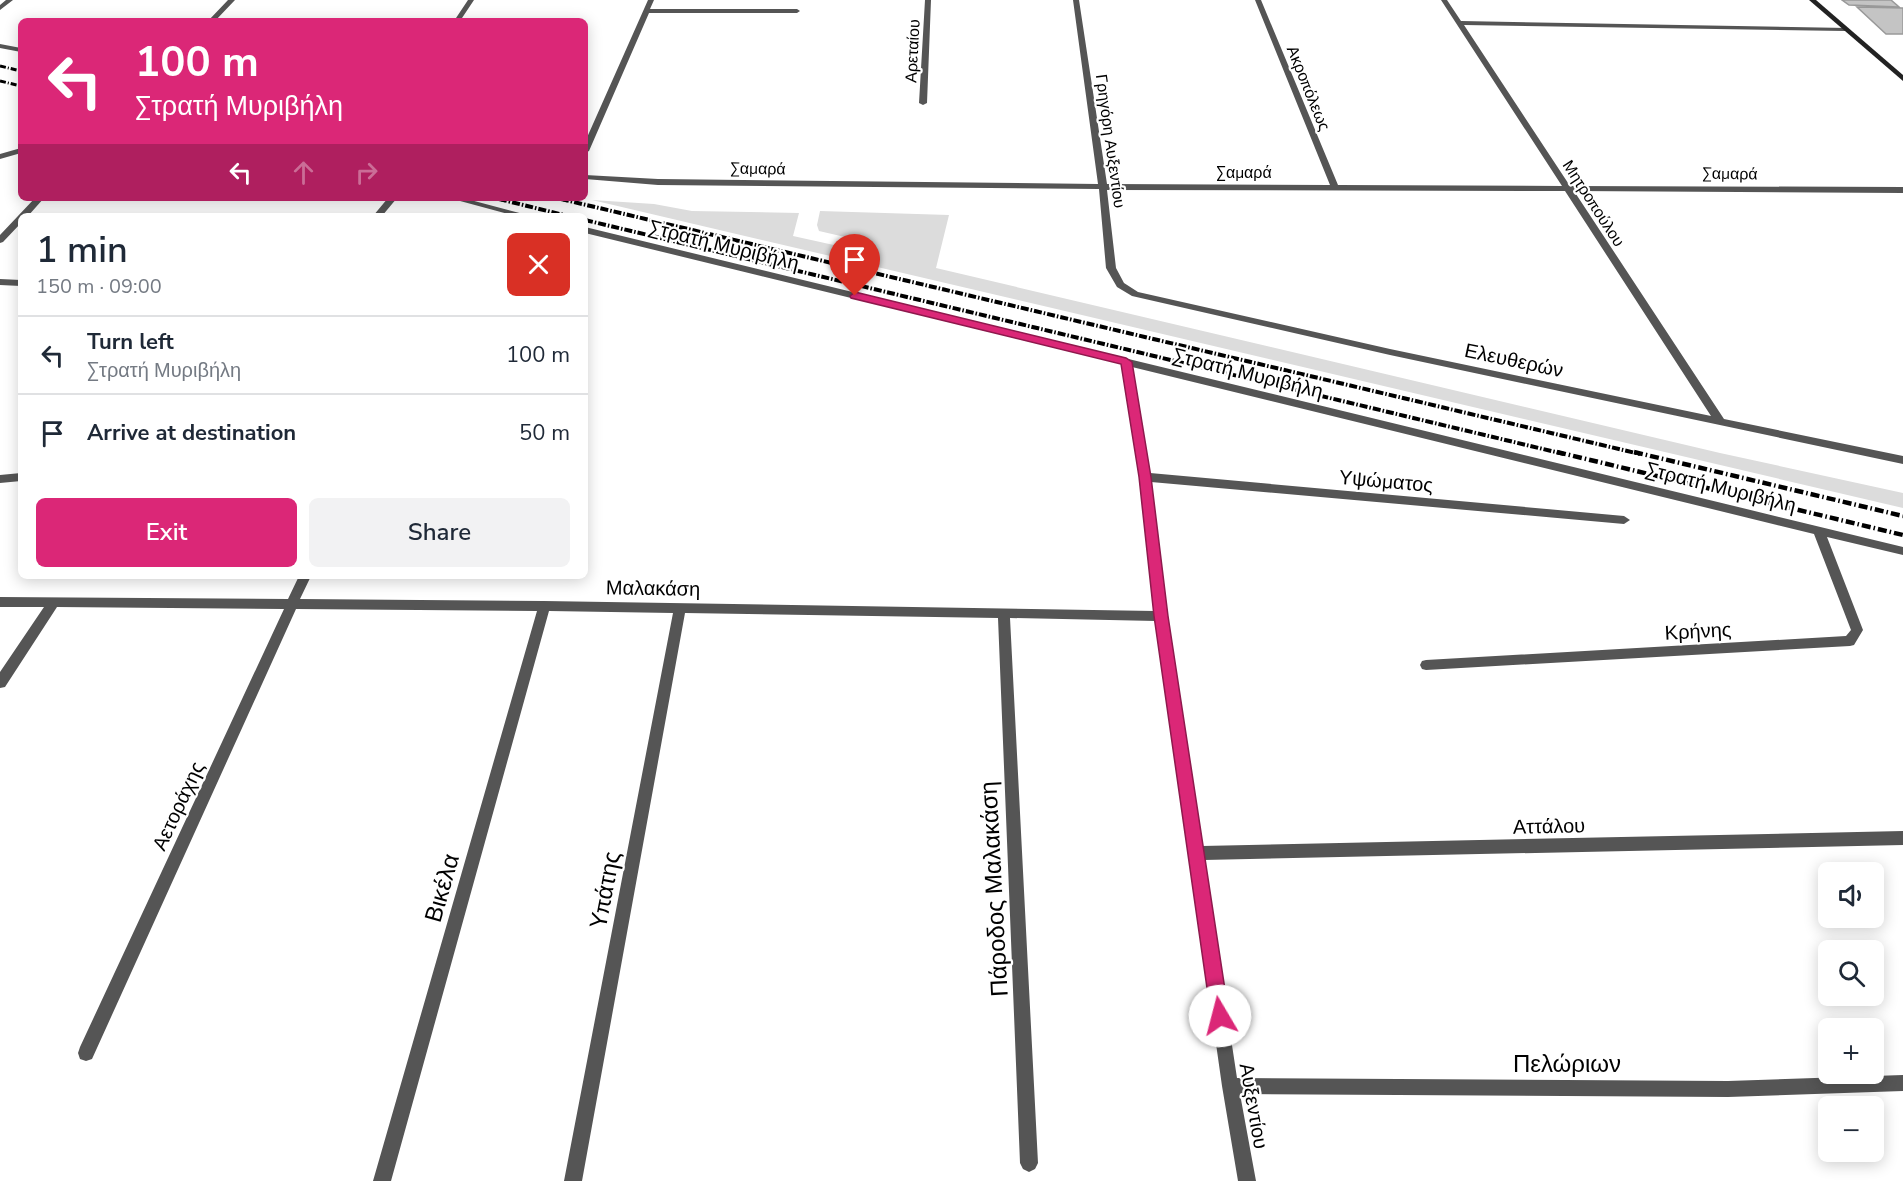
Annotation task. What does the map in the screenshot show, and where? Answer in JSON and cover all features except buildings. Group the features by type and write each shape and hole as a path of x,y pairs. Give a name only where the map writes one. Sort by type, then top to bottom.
{"main road":[{"path":"1812,0 1903,79"}],"street":[{"path":"0,8 10,0"},
{"path":"214,18 232,0"},
{"path":"459,18 471,0"},
{"path":"588,144 651,0"},
{"name":"Αρεταίου","path":"923,103 928,0"},
{"name":"Γρηγόρη Αυξεντίου","path":"1076,0 1103,187 1111,268 1120,285"},
{"name":"Ακροπόλεως","path":"1258,0 1334,186"},
{"name":"Μητροπούλου","path":"1444,0 1720,421"},
{"path":"647,11 797,10"},
{"path":"1459,23 1845,29"},
{"path":"0,46 18,49"},
{"path":"0,157 18,151"},
{"name":"Σαμαρά","path":"588,177 658,182 1103,187 1334,186 1903,190"},
{"path":"26,213 37,201"},
{"path":"380,213 390,201"},
{"path":"465,201 515,213"},
{"path":"0,240 18,221"},
{"name":"Στρατή Μυριβήλη","path":"588,231 1903,550"},
{"path":"0,282 18,283"},
{"name":"Ελευθερών","path":"1120,285 1135,294 1390,352 1903,460"},
{"name":"Αυξεντίου","path":"1126,362 1145,477 1161,616 1230,1086 1247,1181"},
{"path":"0,479 18,477"},
{"name":"Υψώματος","path":"1145,477 1624,520"},
{"name":"Κρήνης","path":"1426,665 1850,641 1857,630 1818,529"},
{"name":"Αετοράχης","path":"86,1053 303,579"},
{"name":"Μαλακάση","path":"0,602 544,606 1161,616"},
{"path":"0,683 52,603"},
{"name":"Βικέλα","path":"382,1181 544,606"},
{"name":"Υπάτης","path":"573,1181 680,608"},
{"name":"Πάροδος Μαλακάση","path":"1004,613 1029,1163"},
{"name":"Αττάλου","path":"1196,853 1903,838"},
{"name":"Πελώριων","path":"1230,1086 1728,1089 1903,1083"}],"shaded area":[{"path":"592,200 654,204 692,211 799,213 793,236 870,253 873,246 871,243 819,231 817,225 820,211 949,215 936,268 1720,453 1903,493 1903,508"}],"railway":[{"path":"0,66 18,70"},
{"path":"0,81 18,85"},
{"path":"507,201 556,213"},
{"path":"569,201 1640,454"},
{"path":"588,221 1564,454"},
{"path":"1557,452 1903,535"},
{"path":"1634,452 1903,516"}],"route":[{"path":"855,296 1126,362 1145,477 1161,616 1220,1016"}]}
